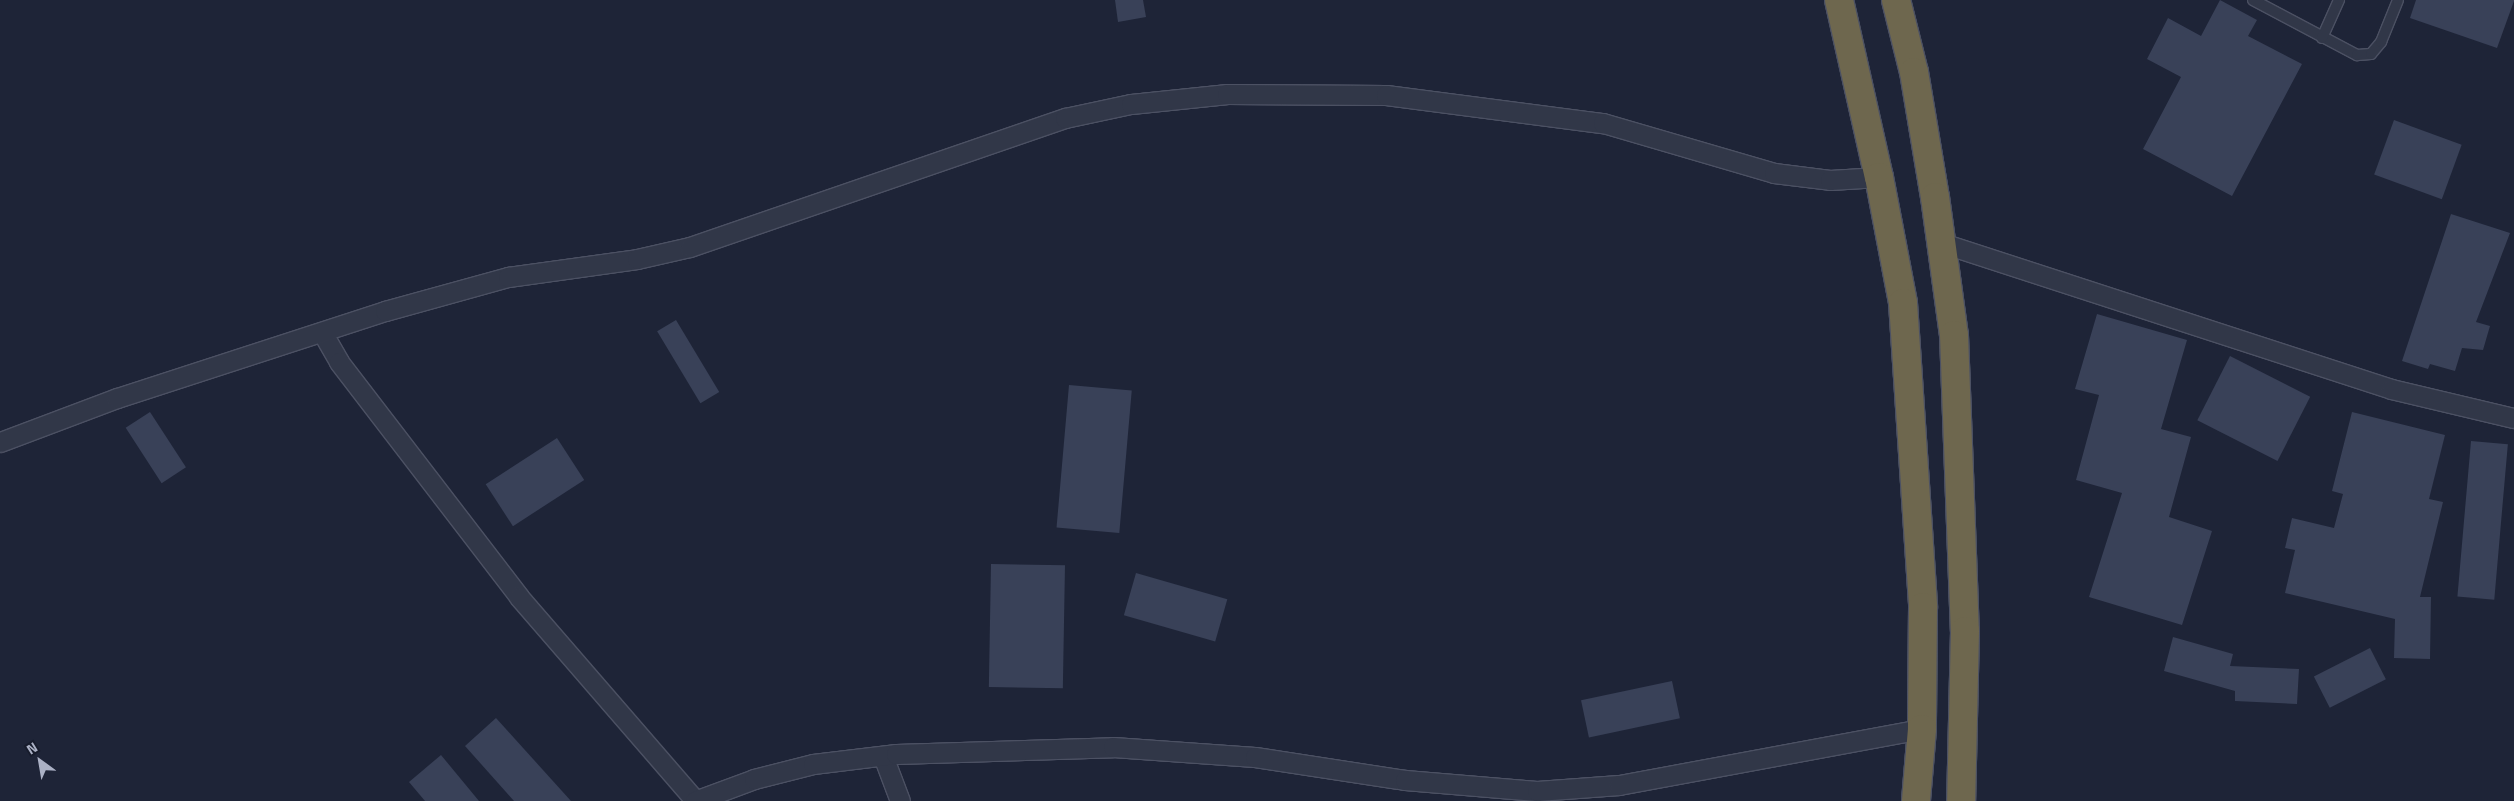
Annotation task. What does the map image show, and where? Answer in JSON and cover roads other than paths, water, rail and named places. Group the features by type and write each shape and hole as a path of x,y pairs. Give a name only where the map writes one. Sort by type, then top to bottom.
{"highway":[{"path":"1839,0 1880,177 1904,312 1923,606 1922,729 1916,801"},
{"path":"1896,0 1914,72 1942,243 1954,335 1966,631 1961,801"}],"street":[{"path":"0,442 117,398 322,332 508,277 637,259 690,247 1065,118 1131,104 1227,94 1386,95 1603,122 1774,173 1830,180 1880,177"},
{"path":"1942,243 2391,389 2514,418"},
{"path":"322,332 339,362 519,597 696,801 754,779 812,764 883,756 1113,747 1255,757 1405,780 1537,791 1619,785 1922,729"},
{"path":"883,756 900,801"}],"lane":[{"path":"2253,0 2357,55 2371,54 2381,42 2398,0"},
{"path":"2322,38 2339,0"}]}
